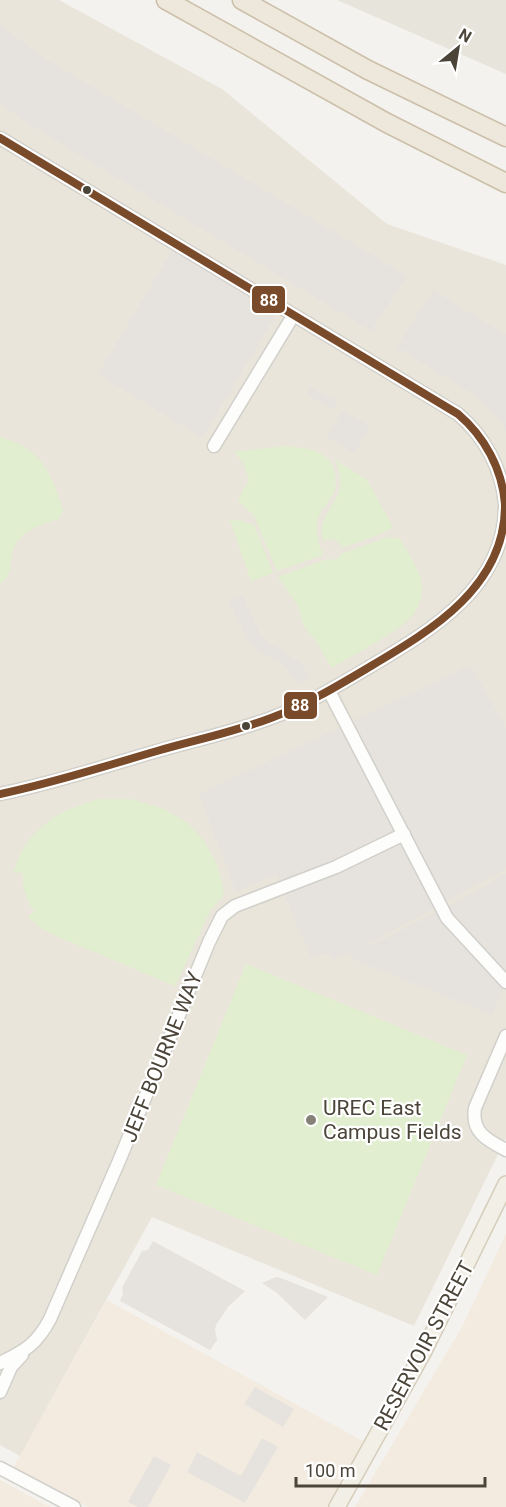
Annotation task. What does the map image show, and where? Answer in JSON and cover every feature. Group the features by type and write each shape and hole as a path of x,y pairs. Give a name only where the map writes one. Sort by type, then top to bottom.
{"highway":[{"path":"166,0 387,123 506,183"},
{"path":"242,0 368,70 506,137"}],"main road":[{"name":"RESERVOIR STREET","path":"337,1507 424,1351 506,1184"}],"street":[{"path":"0,138 449,408 464,419 479,436 491,455 504,495 504,521 500,544 490,568 474,591 421,637 329,691 268,719 79,775 0,794"},
{"path":"214,446 293,316"},
{"path":"329,691 447,918 506,982"},
{"name":"JEFF BOURNE WAY","path":"0,1362 27,1350 40,1337 50,1319 119,1161 215,927 222,916 235,906 336,867 404,834"},
{"path":"506,1036 474,1115 476,1126 483,1137 506,1150"},
{"path":"0,1392 11,1367 27,1350"},
{"path":"0,1458 6,1471 74,1507"}],"shaded area":[{"path":"0,0 59,0 222,89 387,224 506,265 506,1138 414,1326 152,1217 20,1456 0,1445"},
{"path":"337,0 506,0 506,74"},
{"path":"0,25 46,59 407,276 371,331 35,128 0,104"},
{"path":"173,249 278,312 202,438 98,374"},
{"path":"433,290 506,335 506,432 499,419 479,398 397,347"},
{"path":"311,387 338,402 334,408 331,409 307,395"},
{"path":"343,410 370,426 354,453 327,437"},
{"path":"242,596 260,633 270,643 302,664 310,677 298,683 283,664 257,650 248,641 228,601"},
{"path":"471,665 506,728 506,869 359,949 384,939 461,900 506,873 506,983 492,1015 354,960 350,953 333,960 327,953 311,957 277,874 236,892 199,794"},
{"path":"506,1234 506,1507 355,1507 462,1327"},
{"path":"153,1241 245,1291 228,1307 216,1325 217,1340 210,1350 120,1301 123,1294 122,1288 142,1251 148,1250"},
{"path":"276,1277 328,1297 305,1320 277,1293 262,1283"},
{"path":"107,1300 368,1444 331,1507 88,1507 12,1470"},
{"path":"255,1387 294,1409 283,1427 244,1404"},
{"path":"262,1438 278,1447 245,1503 187,1472 197,1452 241,1476"},
{"path":"154,1456 171,1465 148,1507 138,1507 128,1502"},
{"path":"0,1480 50,1507 0,1507"}],"green space":[{"path":"0,437 26,448 43,464 54,485 63,511 59,519 38,526 16,543 9,573 0,584"},
{"path":"284,446 312,450 325,456 332,466 336,483 333,494 319,515 317,523 323,555 277,571 254,516 238,500 249,480 243,462 234,452"},
{"path":"336,460 367,480 393,527 343,548 335,540 324,541 322,533 324,520 340,488"},
{"path":"230,520 254,525 273,573 251,581"},
{"path":"387,537 400,539 417,570 422,589 418,607 413,615 396,629 332,668 318,644 303,625 298,606 278,577 327,559 336,560 341,554"},
{"path":"98,799 131,799 164,809 189,824 203,840 217,864 224,892 210,911 175,986 56,936 41,928 28,917 34,911 25,893 23,873 14,872 21,853 33,835 49,821 67,810"},
{"name":"UREC East Campus Fields","path":"246,964 467,1055 377,1275 156,1185"}],"transit line":[{"name":"88","path":"0,138 458,414 468,423 490,454 500,478 505,504 502,533 493,559 479,582 461,602 418,637 335,687 284,713 243,728 60,780 0,794"}],"place":[{"name":"UREC East Campus Fields","path":"311,1120"}]}
